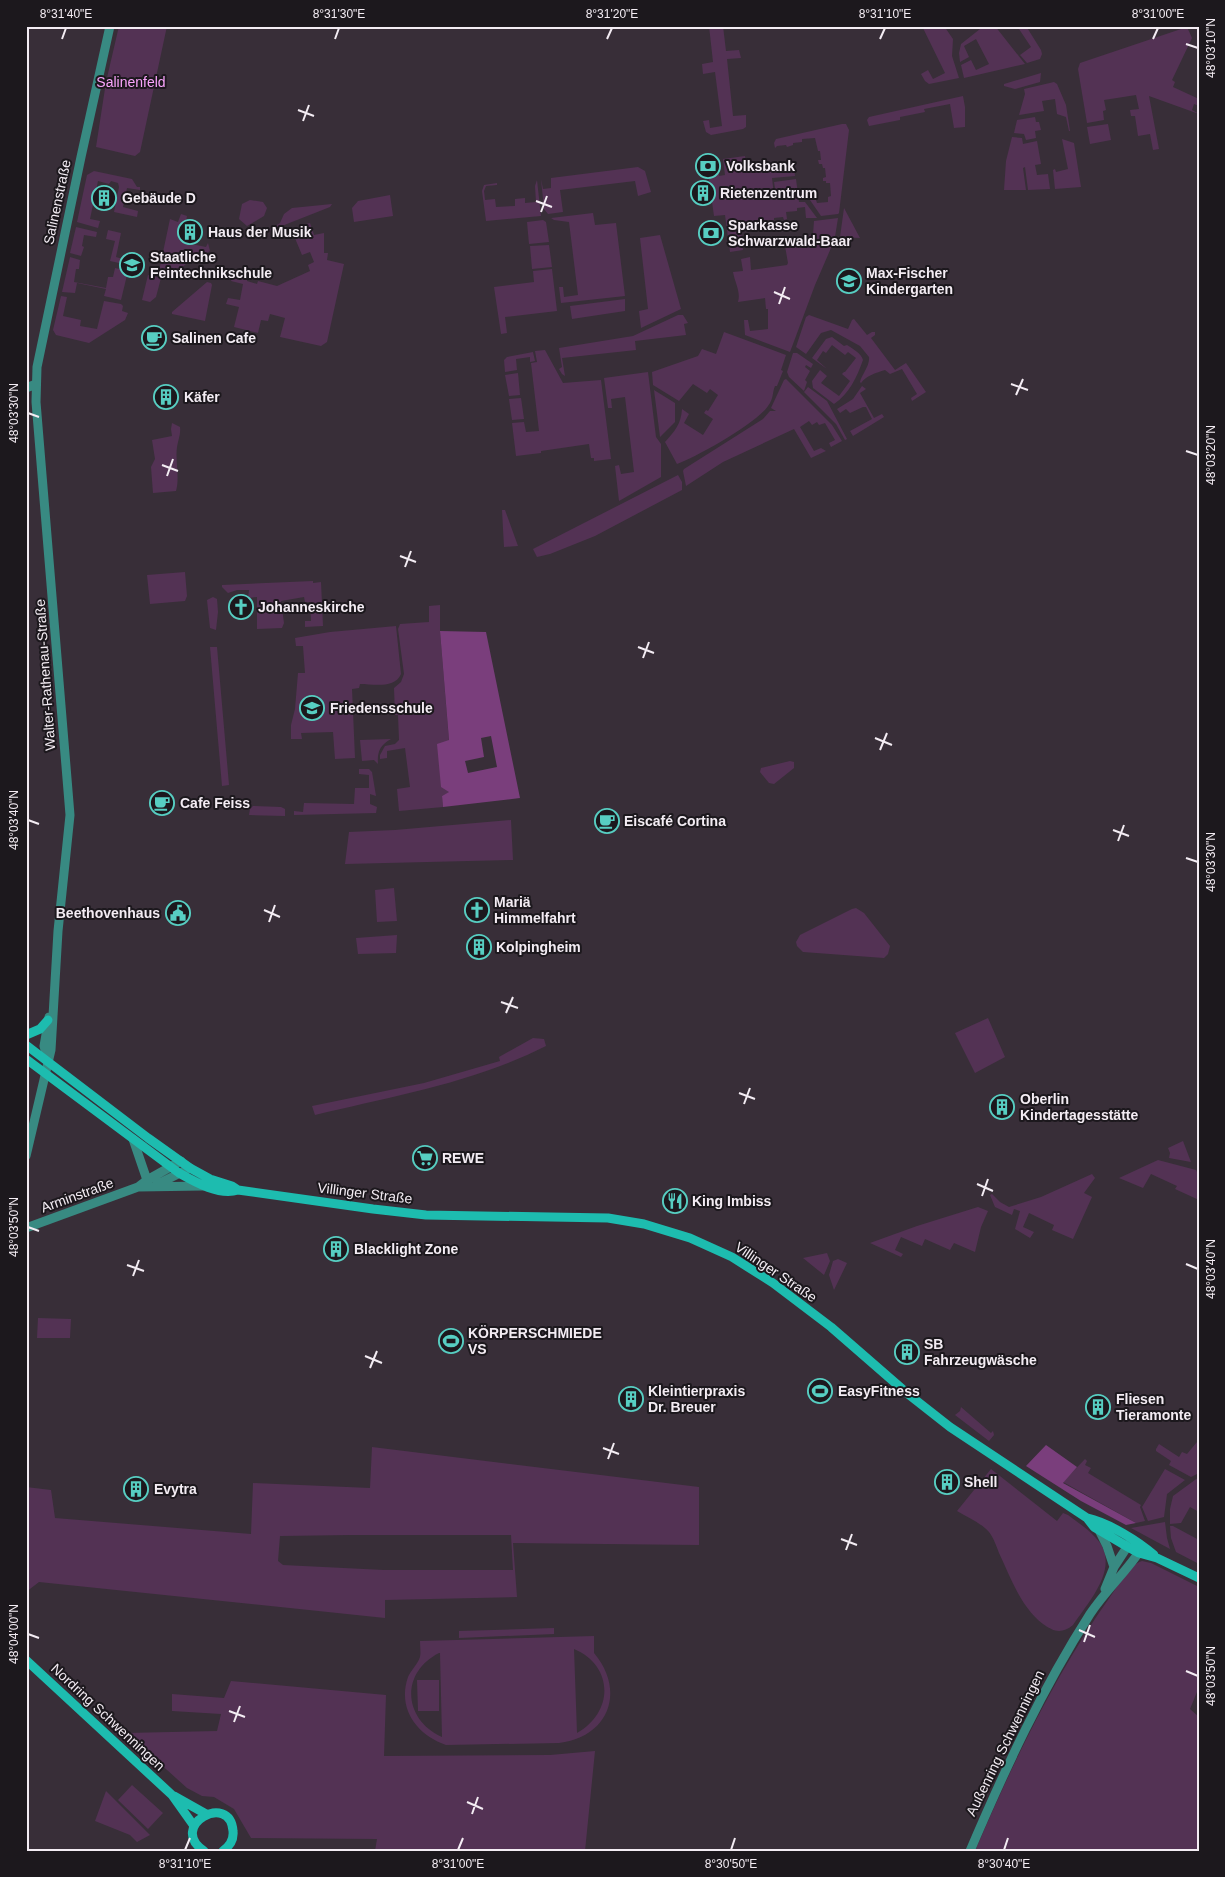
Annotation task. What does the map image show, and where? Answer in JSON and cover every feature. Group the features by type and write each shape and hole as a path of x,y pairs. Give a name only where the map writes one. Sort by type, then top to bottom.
{"main road":[{"path":"26,1035 40,1029 48,1020"},
{"name":"Villinger Straße","path":"26,1045 181,1162 210,1179 232,1186 238,1190"},
{"name":"Villinger Straße","path":"26,1059 179,1173 204,1186 231,1192 238,1190 397,1212 608,1218 644,1224 697,1241 732,1257 773,1283 831,1327 932,1413 1087,1518 1099,1530 1130,1543"},
{"name":"Villinger Straße","path":"1087,1518 1097,1521 1157,1558 1199,1578"},
{"name":"Nordring Schwenningen","path":"26,1660 172,1795 194,1826 195,1840 204,1851"},
{"name":"Nordring Schwenningen","path":"172,1795 206,1814 213,1813 226,1817 233,1828 232,1841"},
{"path":"194,1826 206,1814"},
{"path":"223,1851 232,1841 238,1851"}],"street":[{"name":"Salinenstraße","path":"36,384 37,367 60,252 110,26"},
{"path":"26,388 36,384"},
{"name":"Walter-Rathenau-Straße","path":"36,384 70,815 60,905 53,996"},
{"path":"48,1061 44,1046 53,996"},
{"path":"26,1156 51,1050 54,1021 53,996"},
{"path":"133,1139 150,1183"},
{"name":"Arminstraße","path":"150,1183 181,1162"},
{"name":"Arminstraße","path":"26,1228 190,1168"},
{"name":"Arminstraße","path":"150,1183 204,1186"},
{"path":"1099,1530 1114,1566"},
{"name":"Außenring Schwenningen","path":"1101,1598 1114,1566 1130,1543"},
{"name":"Außenring Schwenningen","path":"970,1851 1034,1710 1065,1655 1101,1598 1141,1549"}],"green space":[{"name":"Salinenfeld","path":"119,26 167,26 140,152 135,156 96,147 106,82"},
{"path":"709,26 723,26 726,51 739,50 741,58 727,59 733,116 746,115 746,127 743,129 711,135 706,132 703,121 709,120 710,128 722,126 715,72 703,74 702,64 713,62"},
{"path":"922,26 944,26 953,39 952,56 959,78 929,84 925,81 921,74 928,70 933,79 945,73"},
{"path":"978,26 995,26 1025,64 964,78 961,65 971,60 976,70 989,64 976,39 964,46 969,57 960,62 961,44 980,29"},
{"path":"1017,26 1026,26 1041,50 1040,59 1027,63 1020,55 1031,47"},
{"path":"1187,27 1192,38 1172,80 1175,82 1173,87 1199,99 1199,106 1194,104 1192,110 1199,114 1149,96 1159,149 1153,150 1150,134 1138,136 1135,116 1131,116 1130,110 1139,109 1136,95 1104,100 1106,110 1103,111 1104,120 1087,123 1078,69 1080,63"},
{"path":"1041,73 1040,82 1015,89 1004,86 1004,84"},
{"path":"1054,82 1057,84 1066,105 1070,131 1066,117 1057,114 1055,99 1042,101 1044,111 1019,115 1025,94 1024,89"},
{"path":"963,96 965,127 954,128 950,104 924,109 925,112 900,117 900,120 869,126 867,120 869,117"},
{"path":"1035,117 1036,122 1039,122 1041,130 1035,131 1036,138 1026,140 1024,134 1014,133 1017,120"},
{"path":"846,124 849,130 839,213 821,216 810,200 815,197 817,203 828,202 828,197 831,196 830,183 823,181 823,178 826,177 825,168 823,168 822,164 819,164 818,160 821,160 820,151 818,151 815,138 802,139 802,142 793,143 793,145 787,147 786,145 775,148 774,143 776,139"},
{"path":"1108,124 1111,140 1090,144 1087,127"},
{"path":"1012,137 1022,138 1023,144 1037,141 1041,164 1035,165 1037,175 1048,174 1050,189 1028,190 1025,167 1023,168 1026,190 1004,190 1006,161"},
{"path":"1062,139 1074,143 1081,187 1055,189 1053,170 1055,169 1056,172 1068,169"},
{"path":"745,156 747,169 773,166 774,170 794,168 795,176 772,178 774,195 776,195 774,182 796,179 799,202 805,202 817,218 806,218 805,207 797,208 797,211 786,212 787,219 784,220 783,217 774,218 774,220 765,221 765,224 762,224 761,221 747,221 745,229 741,230 743,250 730,252 725,215 714,216 708,173 719,171 719,176 725,175 723,159"},
{"path":"638,167 645,171 651,192 638,196 635,181 560,190 563,212 548,214 544,209 541,179 543,189 551,188 551,178"},
{"path":"94,171 132,179 137,187 140,187 140,190 127,188 123,207 138,211 137,217 114,212 119,187 118,183 111,181 109,184 98,181 90,219 100,221 98,228 77,222 87,175"},
{"path":"537,180 541,216 486,221 482,191 484,185 497,183 497,185 486,186 484,191 485,200 495,199 496,207 515,206 515,199 525,198 525,203 536,202 535,186"},
{"path":"390,195 393,216 354,222 352,208 358,201"},
{"path":"250,200 263,202 267,208 264,216 247,226 239,219 242,204"},
{"path":"332,204 330,207 264,233 280,223 284,214 292,208"},
{"path":"844,208 860,238 840,237"},
{"path":"593,213 595,225 616,223 625,296 561,303 559,287 563,287 564,297 578,295 569,222 551,218"},
{"path":"181,214 187,216 182,242 206,247 208,243 210,251 207,253 200,251 174,275 159,271 170,219 178,222"},
{"path":"838,218 835,237 800,241 800,237 813,235 814,221"},
{"path":"543,220 546,222 549,242 529,244 527,222"},
{"path":"310,223 314,235 324,233 324,253 328,253 327,260 344,264 327,342 321,346 280,337 285,318 270,314 268,321 261,320 258,333 234,327 239,307 226,304 228,298 240,300 243,284 231,281 233,275 247,278 247,281 257,284 258,281 277,286 310,271 308,265 314,262 310,252 302,255 292,231 299,228 299,226"},
{"path":"76,227 97,232 96,237 84,235 82,246 84,247 81,256 70,253"},
{"path":"108,230 121,233 116,257 129,261 128,265 110,261 115,241 106,239"},
{"path":"660,235 681,309 641,328 639,311 648,309 640,238"},
{"path":"834,241 790,352 745,335 744,320 748,320 750,331 768,329 768,309 766,309 765,298 738,302 738,291 733,272 743,271 741,259 750,257 751,270 787,265 785,246"},
{"path":"549,245 552,267 532,269 530,246"},
{"path":"70,257 80,260 74,282 106,288 108,277 113,277 115,268 128,271 121,300 104,296 106,289 77,283 75,293 62,292"},
{"path":"552,269 557,311 505,317 507,333 501,334 494,287 534,282 533,271"},
{"path":"148,275 161,278 156,297 150,302 142,300"},
{"path":"207,282 212,285 205,321 172,314 172,312"},
{"path":"61,296 67,297 63,316 81,320 80,326 97,329 104,301 121,304 123,306 122,311 128,313 125,320 89,343 56,335 53,330"},
{"path":"625,299 625,311 572,319 570,306"},
{"path":"678,315 683,315 688,323 684,324 686,335 635,341 636,350 562,358 565,376 559,369 562,367 559,348 633,336"},
{"path":"809,315 848,329 854,319 867,335 875,332 875,335 871,338 895,370 906,363 926,392 912,401 911,398 917,394 902,369 890,374 885,370 878,372 869,376 861,383 869,357 860,346 831,330 821,333 806,354 796,347 806,317"},
{"path":"724,332 786,355 781,370 783,371 777,386 775,386 770,403 762,413 726,439 677,464 665,442 677,427 682,409 689,414 684,423 703,435 713,419 704,413 706,410 708,411 718,395 710,389 707,393 693,384 679,401 653,385 652,372 698,356 702,349 716,354"},
{"path":"832,337 844,346 847,345 856,351 863,360 852,385 834,404 813,388 812,381 820,370 827,376 821,383 839,396 850,381 842,374 856,358 848,352 845,355 832,345 826,353 823,351 817,360 827,369 812,358 826,339"},
{"path":"545,350 563,383 601,380 611,459 594,461 594,458 591,458 589,444 516,456 512,423 524,422 526,432 539,431 531,363 537,362 535,351"},
{"path":"533,352 535,361 530,362 530,357 516,359 517,370 505,372 504,360 507,357"},
{"path":"793,353 797,353 813,364 811,368 806,365 805,367 810,371 805,380 807,382 804,391 789,377 787,372"},
{"path":"648,372 656,437 661,444 661,477 619,501 615,466 619,465 621,474 634,472 625,397 611,399 612,408 608,408 604,378"},
{"path":"518,373 520,395 509,396 505,375"},
{"path":"786,379 832,425 842,441 831,447 829,443 835,440 825,423 819,425 817,422 812,425 809,421 800,427 814,451 821,448 826,451 811,458 794,429 723,462 686,486 684,469 763,419 770,411 776,411 771,408"},
{"path":"862,386 866,389 860,393 874,418 882,414 884,417 853,436 850,431 872,419 866,407 850,413 846,409 840,413 837,409 853,399"},
{"path":"808,387 827,401 847,439 845,440 836,424 804,392"},
{"path":"654,390 675,403 675,422 660,437"},
{"path":"521,398 524,419 512,420 509,399"},
{"path":"172,423 180,427 177,447 178,480 176,491 153,493 151,467 155,459 152,440 172,436"},
{"path":"678,475 682,482 682,490 595,536 550,554 537,557 533,549"},
{"path":"502,510 505,510 518,546 504,547"},
{"path":"185,572 187,596 185,601 150,604 147,575"},
{"path":"313,581 313,583 321,582 323,626 305,627 305,621 311,621 310,602 305,602 304,597 281,601 284,623 282,628 257,629 257,597 248,598 249,590 237,590 228,593 222,587 222,585"},
{"path":"213,597 217,599 216,630 210,628 207,600"},
{"path":"440,605 440,631 449,741 450,792 442,796 443,807 399,811 397,789 410,787 405,748 387,751 387,758 380,759 385,746 395,744 399,740 398,715 395,715 394,688 401,682 404,674 398,629 400,624 429,622 429,606"},
{"path":"396,626 401,674 398,679 383,685 360,684 359,688 352,689 355,758 335,759 333,732 301,733 302,739 291,739 298,673 305,673 303,646 296,646 295,638 330,632"},
{"path":"210,647 217,647 229,785 222,786"},
{"path":"391,739 380,749 378,764 374,760 362,761 360,740"},
{"path":"790,761 794,762 794,768 774,784 769,783 760,772 761,768"},
{"path":"359,769 369,769 372,772 376,796 370,794 370,804 377,807 376,813 294,815 294,811 303,812 304,803 354,804 355,788 369,788 369,775 359,774"},
{"path":"253,806 281,807 285,809 285,816 249,815 250,809"},
{"path":"511,820 513,860 345,864 349,832"},
{"path":"394,888 397,921 377,922 375,890"},
{"path":"856,908 864,913 890,946 888,954 884,958 803,952 797,946 796,942 800,935"},
{"path":"397,935 396,953 358,954 356,938"},
{"path":"988,1018 1005,1057 975,1073 955,1033"},
{"path":"533,1038 544,1039 546,1046 490,1070 461,1079 403,1095 315,1115 312,1106 424,1083 500,1061 499,1057"},
{"path":"1183,1141 1191,1162 1169,1158 1168,1148"},
{"path":"1158,1160 1196,1170 1199,1176 1199,1200 1175,1189 1177,1186 1151,1174 1143,1188 1119,1178"},
{"path":"1092,1174 1095,1178 1084,1193 1092,1197 1073,1239 1052,1230 1054,1225 1029,1213 1023,1227 1034,1232 1030,1238 1015,1229 1020,1211 1014,1209 1012,1215 995,1207 990,1195 992,1194 1009,1207 1041,1197"},
{"path":"978,1207 988,1211 981,1227 975,1252 954,1243 950,1250 925,1239 922,1246 901,1237 895,1250 903,1254 901,1257 870,1243 917,1226"},
{"path":"827,1253 830,1261 824,1275 803,1258"},
{"path":"838,1259 847,1263 834,1290 829,1275 833,1261"},
{"path":"38,1318 71,1319 70,1338 37,1338"},
{"path":"961,1407 991,1433 993,1431 994,1435 989,1441 955,1415 960,1411"},
{"path":"1197,1442 1199,1444 1199,1473 1191,1477 1169,1465 1171,1461 1156,1451 1159,1444 1179,1457 1182,1452 1187,1454"},
{"path":"372,1447 699,1487 699,1545 513,1543 517,1597 385,1600 385,1618 39,1582 26,1592 26,1487 51,1490 55,1518 251,1534 253,1483 370,1488","holes":["511,1535 513,1570 384,1570 283,1565 278,1561 280,1536"]},
{"path":"1085,1459 1087,1461 1085,1465 1091,1468 1088,1473 1141,1505 1145,1521 1136,1523 1063,1482"},
{"path":"991,1469 1057,1521 1063,1513 1068,1515 1092,1534 1103,1548 1106,1559 1105,1571 1100,1582 1073,1625 1065,1630 1051,1629 1035,1617 1017,1591 989,1532 957,1511"},
{"path":"1165,1469 1185,1480 1167,1494 1164,1517 1148,1521 1142,1507"},
{"path":"1199,1477 1199,1512 1190,1507 1181,1523 1170,1524 1170,1509 1173,1496"},
{"path":"1165,1522 1170,1549 1131,1528"},
{"path":"1170,1526 1199,1540 1199,1564 1176,1552 1171,1538"},
{"path":"1142,1561 1151,1563 1199,1587 1199,1687 1190,1709 1199,1717 1199,1851 975,1851 1004,1785 1053,1689 1090,1627 1124,1576 1132,1567"},
{"path":"554,1628 554,1634 459,1638 459,1631"},
{"path":"594,1636 594,1653 604,1668 609,1682 610,1697 607,1710 600,1722 590,1732 576,1739 559,1743 446,1745 426,1735 418,1728 412,1719 405,1700 408,1677 420,1657 420,1641","holes":["574,1649 597,1666 604,1689 603,1702 598,1713 589,1724 577,1733","440,1653 442,1737 429,1729 420,1719 414,1708 411,1696 418,1672 426,1662"]},
{"path":"417,1680 439,1680 439,1711 418,1711"},
{"path":"231,1681 386,1695 384,1756 550,1755 595,1751 585,1851 375,1851 377,1839 251,1838 234,1809 214,1797 202,1796 187,1788 126,1733 217,1731 221,1714 172,1711 172,1694 224,1698"},
{"path":"132,1785 163,1813 148,1829 118,1800"},
{"path":"106,1791 150,1835 137,1842 130,1835 95,1821"}],"shaded area":[{"path":"440,631 486,632 520,798 443,807 442,796 449,792 441,787 437,744 449,740","holes":["491,736 497,767 468,773 465,761 484,757 481,738"]},
{"path":"1046,1445 1077,1467 1063,1483 1136,1523 1126,1525 1081,1501 1026,1466"}],"place":[{"name":"Volksbank","path":"708,166"},
{"name":"Rietenzentrum","path":"703,193"},
{"name":"Gebäude D","path":"104,198"},
{"name":"Haus der Musik","path":"190,232"},
{"name":"Sparkasse Schwarzwald-Baar","path":"711,233"},
{"name":"Staatliche Feintechnikschule","path":"132,265"},
{"name":"Max-Fischer Kindergarten","path":"849,281"},
{"name":"Salinen Cafe","path":"154,338"},
{"name":"Käfer","path":"166,397"},
{"name":"Johanneskirche","path":"241,607"},
{"name":"Friedensschule","path":"312,708"},
{"name":"Cafe Feiss","path":"162,803"},
{"name":"Eiscafé Cortina","path":"607,821"},
{"name":"Mariä Himmelfahrt","path":"477,910"},
{"name":"Beethovenhaus","path":"178,913"},
{"name":"Kolpingheim","path":"479,947"},
{"name":"Oberlin Kindertagesstätte","path":"1002,1107"},
{"name":"REWE","path":"425,1158"},
{"name":"King Imbiss","path":"675,1201"},
{"name":"Blacklight Zone","path":"336,1249"},
{"name":"KÖRPERSCHMIEDE VS","path":"451,1341"},
{"name":"SB Fahrzeugwäsche","path":"907,1352"},
{"name":"EasyFitness","path":"820,1391"},
{"name":"Kleintierpraxis Dr. Breuer","path":"631,1399"},
{"name":"Fliesen Tieramonte","path":"1098,1407"},
{"name":"Shell","path":"947,1482"},
{"name":"Evytra","path":"136,1489"}]}
